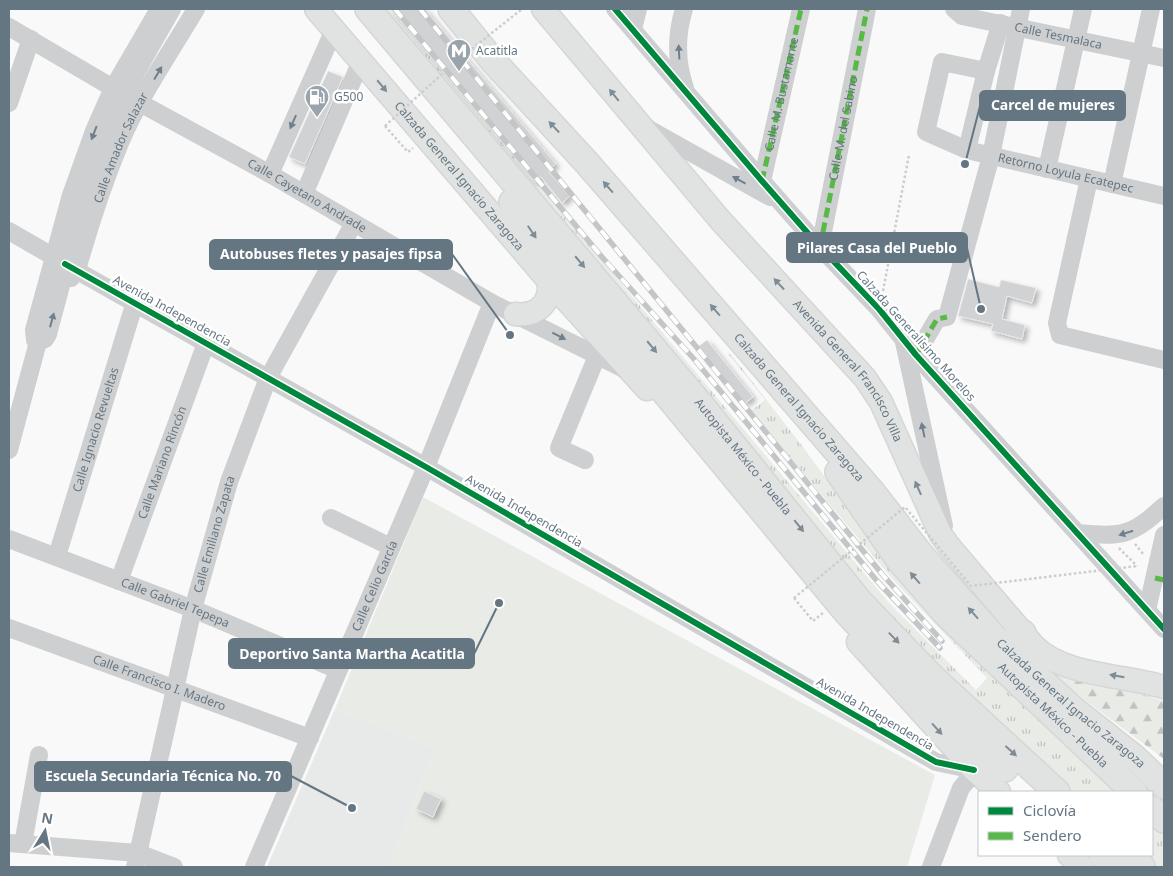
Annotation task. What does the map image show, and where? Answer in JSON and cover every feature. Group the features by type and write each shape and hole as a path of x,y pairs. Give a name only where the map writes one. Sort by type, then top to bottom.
{"highway":[{"path":"368,9 448,104 536,237 668,398"},
{"name":"Calzada General Ignacio Zaragoza","path":"451,9 494,62 588,163 873,493 922,556 1014,641 1164,786"},
{"name":"Autopista México - Puebla","path":"448,104 702,406 860,603 929,674 1056,791"},
{"path":"633,373 668,398"},
{"name":"Calzada General Ignacio Zaragoza","path":"668,398 846,613 905,675 982,763 1030,791"},
{"name":"Autopista México - Puebla","path":"792,401 862,509 899,560 947,615 1133,791"},
{"path":"1153,810 1164,820"},
{"path":"1103,856 1116,867"},
{"path":"1129,856 1142,867"}],"main road":[{"name":"Calzada General Ignacio Zaragoza","path":"316,9 548,280 674,418 828,608 982,763 998,791"},
{"name":"Avenida General Francisco Villa","path":"543,9 721,222 846,356 872,387 897,438 934,524 1014,641 1068,666 1164,687"},
{"path":"515,314 529,314 541,308 549,292 548,280"},
{"path":"1070,856 1083,867"}],"street":[{"name":"Calle Amador Salazar","path":"65,264 71,195 113,88 159,9"},
{"name":"Calle Amador Salazar","path":"53,290 65,264 110,129 127,89 172,9"},
{"name":"Calle Amador Salazar","path":"9,450 38,342 45,339 48,334 53,290 96,206 121,142 140,103 196,9"},
{"name":"Calzada Generalísimo Morelos","path":"615,9 820,247 879,309 916,355 1164,629"},
{"path":"633,29 638,9"},
{"path":"684,9 678,49 679,65 688,95"},
{"name":"Calle M. Bustamante","path":"762,181 801,9"},
{"name":"Calle M. del Sabino","path":"820,247 867,9"},
{"name":"Calle Tesmalaca","path":"954,9 962,16 1164,58"},
{"path":"967,150 986,71 1009,25 1020,9"},
{"path":"1047,169 1083,9"},
{"path":"1112,184 1151,9"},
{"path":"916,355 937,319 947,317 991,156 1009,25"},
{"path":"9,27 113,88"},
{"path":"270,174 334,30"},
{"path":"9,102 31,39"},
{"path":"304,194 361,61"},
{"name":"Retorno Loyula Ecatepec","path":"986,71 942,62 926,132 967,150 1164,196"},
{"name":"Calle Cayetano Andrade","path":"140,103 270,174 492,303 633,373"},
{"path":"637,122 782,204"},
{"path":"1089,179 1057,323 1060,335 1164,360"},
{"name":"Calle Emiliano Zapata","path":"136,860 193,609 229,482 268,378 354,223"},
{"name":"Avenida Independencia","path":"9,231 426,467 936,762 982,763"},
{"name":"Calle Ignacio Revueltas","path":"57,556 135,302"},
{"name":"Calle Celio García","path":"254,867 426,467 492,303"},
{"path":"903,337 948,546"},
{"name":"Calle Mariano Rincón","path":"119,581 206,343"},
{"path":"585,460 559,448 597,356"},
{"path":"1078,532 1118,535 1130,532 1146,522 1164,506"},
{"path":"331,518 391,547"},
{"path":"1147,610 1159,575 1164,535"},
{"name":"Calle Gabriel Tepepa","path":"9,539 193,609 338,670"},
{"name":"Calle Francisco I. Madero","path":"9,628 310,738"},
{"path":"39,755 16,843 174,867"},
{"path":"931,867 961,788 982,763"}],"path":[{"path":"464,55 522,9"},
{"path":"408,152 385,126 443,73"},
{"path":"879,309 909,155"},
{"path":"828,608 813,621 794,598 905,507 970,586 1137,566 1119,548 1125,544"},
{"path":"1130,539 1159,575"}],"shaded area":[{"path":"335,709 435,748 389,867 267,867"}],"green space":[{"path":"383,9 391,9 891,605 976,690 987,678 896,583 751,411 765,400 728,354 730,353 800,443 870,539 926,609 954,640 1059,739 1127,773 1147,791 1041,791 895,624"},
{"path":"423,497 935,775 907,867 389,867 435,748 335,709"},
{"path":"1042,665 1164,701 1164,759 1058,680"},
{"path":"1153,796 1164,807 1164,867 1126,867 1113,856 1153,856"}],"building":[{"path":"391,9 425,9 556,164 548,171 570,196 562,203 541,177 535,182"},
{"name":"G500","path":"328,71 343,77 305,164 289,157"},
{"path":"968,279 999,287 1001,280 1036,288 1032,303 1007,296 1002,319 1025,325 1022,339 991,331 993,324 958,316"},
{"path":"707,340 753,397 745,403 699,346"},
{"path":"424,791 441,799 433,817 416,809"}],"railway":[{"path":"395,9 602,257 694,359 877,581 940,648"},
{"path":"420,9 882,574 942,641"}],"marked path":[{"path":"762,181 801,9"},
{"path":"820,247 867,9"},
{"path":"916,355 937,319 947,317"},
{"path":"1155,578 1164,580"}],"cycle path":[{"path":"615,9 820,247 879,309 916,355 1164,629"},
{"path":"65,264 426,467 936,762 974,770"}],"place":[{"name":"Acatitla","path":"459,72"},
{"name":"G500","path":"317,118"},
{"name":"Carcel de mujeres","path":"965,164"},
{"name":"Pilares Casa del Pueblo","path":"981,309"},
{"name":"Autobuses fletes y pasajes fipsa","path":"510,335"},
{"name":"Deportivo Santa Martha Acatitla","path":"499,603"},
{"name":"Escuela Secundaria Técnica No. 70","path":"352,808"}]}
